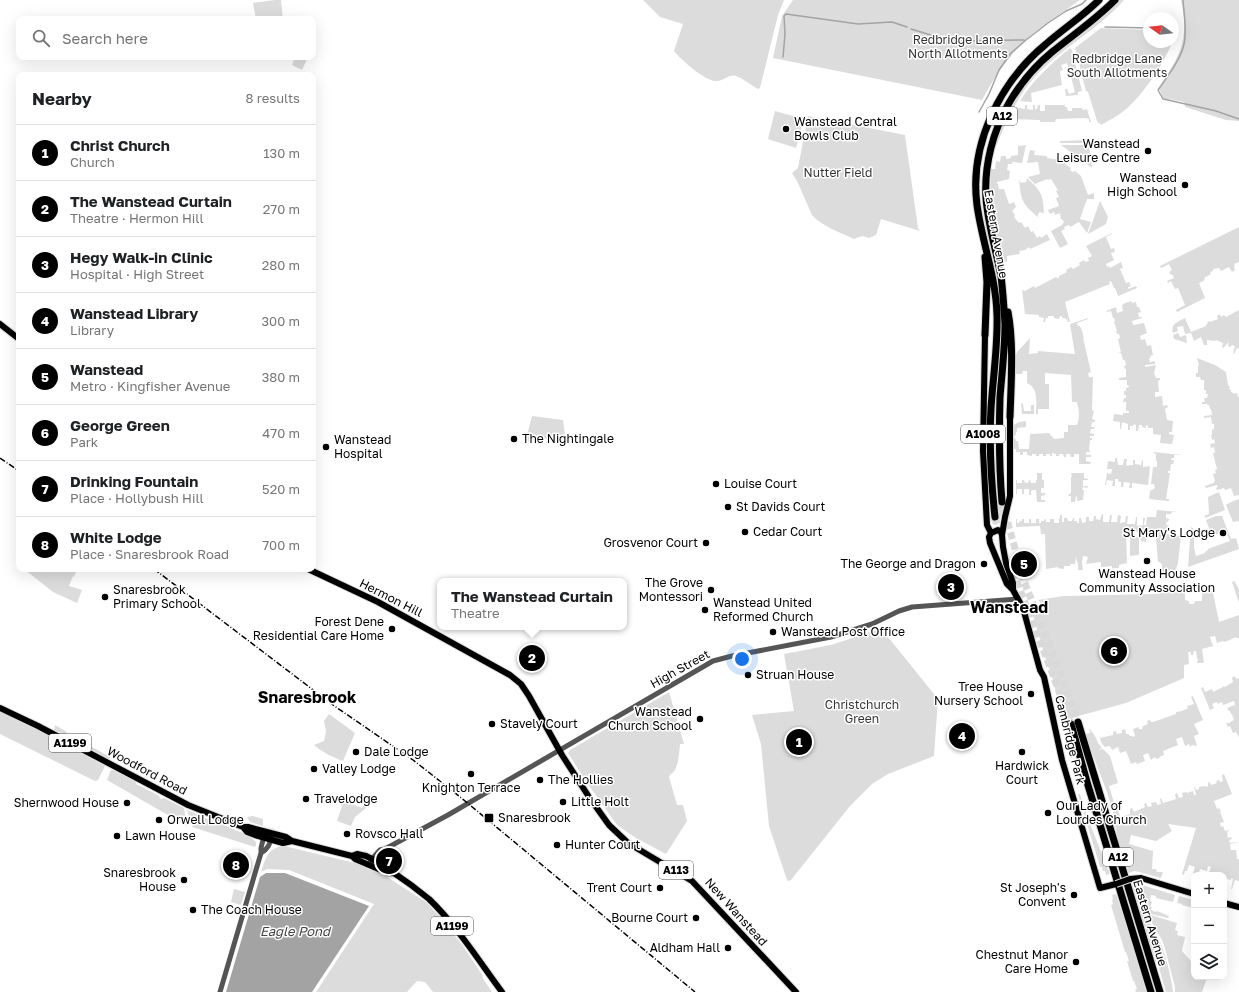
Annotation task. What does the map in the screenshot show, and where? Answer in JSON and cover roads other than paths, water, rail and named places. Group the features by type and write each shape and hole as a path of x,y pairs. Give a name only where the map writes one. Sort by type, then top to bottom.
{"highway":[{"name":"Eastern Avenue","path":"995,517 991,479 991,409 997,314 992,275 976,194 977,161 984,136 995,107 1003,93 1025,64 1045,45 1080,18 1099,0"},
{"name":"Eastern Avenue","path":"1002,502 999,466 999,433 1005,323 1001,276 987,205 986,180 990,152 1001,118 1017,89 1040,62 1096,18 1115,0"},
{"name":"A12","path":"981,225 987,282 985,335"},
{"name":"A12","path":"1001,276 1010,324 1010,417"},
{"name":"Eastern Avenue","path":"1151,992 1090,790 1074,723 1160,992"}],"main road":[{"path":"0,324 16,337"},
{"name":"A1008","path":"985,335 983,451 987,524 991,533"},
{"name":"A1008","path":"1000,533 1010,496 1010,417"},
{"path":"991,533 1000,533 1006,563 1013,583 1013,590 1007,584 990,543 989,539 991,533"},
{"path":"992,548 996,550 1003,547"},
{"name":"Hermon Hill","path":"314,572 378,602 510,675 521,684 529,696 559,750"},
{"name":"Cambridge Park","path":"1013,590 1023,608 1040,670 1044,677 1062,760 1100,888 1130,879 1143,879 1191,893"},
{"name":"Woodford Road","path":"0,708 38,726 188,805 243,828 247,832 265,835"},
{"name":"New Wanstead","path":"559,750 589,797 614,830 628,843 692,881 796,992"},
{"name":"A1199","path":"265,835 285,843 292,841 352,856 357,854 388,873 394,873 429,900 442,914 466,943 502,992"},
{"path":"1227,904 1239,907"}],"street":[{"name":"High Street","path":"373,863 380,850 385,849 448,815 713,661 835,636 872,624 899,611 912,607 1018,599"},
{"path":"220,992 265,835"},
{"path":"261,853 266,850 272,837"}],"water":[{"name":"Eagle Pond","path":"266,873 285,873 369,906 312,992 226,992 260,877"}],"waterway":[{"path":"979,112 989,94 999,70 1011,53 1048,23 1066,11 1082,4 1086,0"},
{"path":"1183,0 1185,28 1184,44 1177,62 1158,90 1163,99 1216,111 1239,119"},
{"path":"783,57 785,34 784,16 786,14 858,24 892,22 907,27"},
{"path":"1105,27 1143,28"},
{"path":"911,29 934,36 959,41 1024,40"}],"tunnel":[{"path":"1002,502 1024,581 1078,722"},
{"path":"995,517 1000,535"},
{"path":"1009,562 1071,724"}],"railway":[{"path":"0,458 16,469"},
{"path":"158,572 333,705 413,760 459,796 695,992"}],"place":[{"name":"Wanstead Central Bowls Club","path":"786,129"},
{"name":"Wanstead Leisure Centre","path":"1148,151"},
{"name":"Wanstead High School","path":"1185,185"},
{"name":"The Nightingale","path":"514,439"},
{"name":"Wanstead Hospital","path":"326,447"},
{"name":"Louise Court","path":"716,484"},
{"name":"St Davids Court","path":"728,507"},
{"name":"Cedar Court","path":"745,532"},
{"name":"St Mary's Lodge","path":"1223,533"},
{"name":"Grosvenor Court","path":"706,543"},
{"name":"Wanstead House Community Association","path":"1147,561"},
{"name":"The George and Dragon","path":"984,564"},
{"name":"Wanstead","path":"1024,564"},
{"name":"Hegy Walk-in Clinic","path":"951,587"},
{"name":"The Grove Montessori","path":"711,590"},
{"name":"Snaresbrook Primary School","path":"105,597"},
{"name":"Wanstead United Reformed Church","path":"705,610"},
{"name":"Forest Dene Residential Care Home","path":"392,629"},
{"name":"Wanstead Post Office","path":"773,632"},
{"name":"George Green","path":"1114,651"},
{"name":"The Wanstead Curtain","path":"532,658"},
{"name":"Struan House","path":"748,675"},
{"name":"Tree House Nursery School","path":"1031,694"},
{"name":"Wanstead Church School","path":"700,719"},
{"name":"Stavely Court","path":"492,724"},
{"name":"Wanstead Library","path":"962,736"},
{"name":"Christ Church","path":"799,742"},
{"name":"Dale Lodge","path":"356,752"},
{"name":"Hardwick Court","path":"1022,752"},
{"name":"Valley Lodge","path":"314,769"},
{"name":"Knighton Terrace","path":"471,774"},
{"name":"The Hollies","path":"540,780"},
{"name":"Travelodge","path":"306,799"},
{"name":"Little Holt","path":"563,802"},
{"name":"Shernwood House","path":"127,803"},
{"name":"Our Lady of Lourdes Church","path":"1048,813"},
{"name":"Snaresbrook","path":"489,818"},
{"name":"Orwell Lodge","path":"159,820"},
{"name":"Rovsco Hall","path":"347,834"},
{"name":"Lawn House","path":"117,836"},
{"name":"Hunter Court","path":"557,845"},
{"name":"Drinking Fountain","path":"389,861"},
{"name":"White Lodge","path":"236,865"},
{"name":"Snaresbrook House","path":"184,880"},
{"name":"Trent Court","path":"660,888"},
{"name":"St Joseph's Convent","path":"1074,895"},
{"name":"The Coach House","path":"193,910"},
{"name":"Bourne Court","path":"696,918"},
{"name":"Aldham Hall","path":"728,948"},
{"name":"Chestnut Manor Care Home","path":"1076,962"}],"district":[{"name":"Wanstead","path":"1009,607"},
{"name":"Snaresbrook","path":"307,697"}],"park label":[{"name":"Redbridge Lane North Allotments","path":"958,47"},
{"name":"Redbridge Lane South Allotments","path":"1117,66"},
{"name":"Nutter Field","path":"838,173"},
{"name":"Christchurch Green","path":"862,712"}]}
